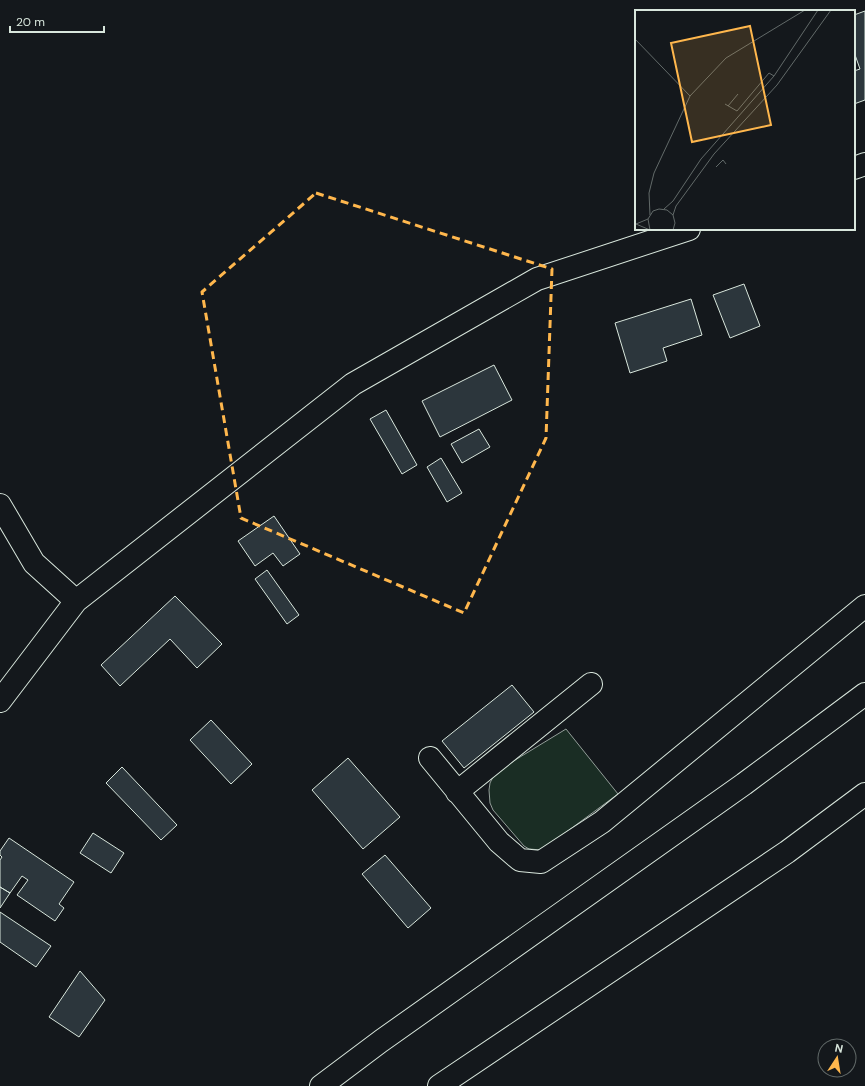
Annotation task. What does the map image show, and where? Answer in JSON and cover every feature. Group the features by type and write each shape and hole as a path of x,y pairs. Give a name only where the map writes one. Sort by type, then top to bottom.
{"main road":[{"path":"855,168 865,164"},
{"path":"0,701 76,602 353,384 537,280 686,230"},
{"path":"0,505 34,562 76,602"},
{"path":"430,758 499,842 520,860 541,862 602,822 865,606"},
{"path":"457,792 591,684"},
{"path":"321,1086 381,1041 738,789 865,694"},
{"path":"439,1086 787,852 865,794"}],"highlighted area":[{"path":"316,193 552,269 546,438 464,613 241,518 202,292"}],"green space":[{"path":"566,729 618,794 542,850 529,849 524,846 493,810 490,803 490,783 494,775 502,768"}],"building":[{"path":"865,11 865,100 855,104 855,71 860,69 855,55 855,15"},
{"path":"744,284 760,326 730,338 713,295"},
{"path":"691,299 702,335 663,348 667,361 630,373 615,323"},
{"path":"494,365 512,400 440,437 422,401"},
{"path":"386,410 417,465 402,474 370,419"},
{"path":"479,429 490,447 462,463 451,444"},
{"path":"441,458 462,493 447,502 427,467"},
{"path":"274,516 300,554 283,566 273,553 255,566 238,541"},
{"path":"267,570 299,615 287,624 255,579"},
{"path":"175,596 222,644 197,668 170,639 120,686 101,665"},
{"path":"512,685 534,712 464,768 442,741"},
{"path":"211,720 252,764 231,784 190,740"},
{"path":"348,758 400,817 363,849 312,790"},
{"path":"122,767 177,825 161,840 106,783"},
{"path":"93,833 124,853 111,873 80,853"},
{"path":"9,838 74,882 59,904 64,908 55,921 17,895 28,880 22,876 10,893 0,887 0,860 2,857 0,855 0,851"},
{"path":"385,855 431,908 408,928 362,874"},
{"path":"0,887 10,893 0,908"},
{"path":"0,912 51,946 36,967 0,942"},
{"path":"80,971 105,1000 79,1037 49,1017"}]}
